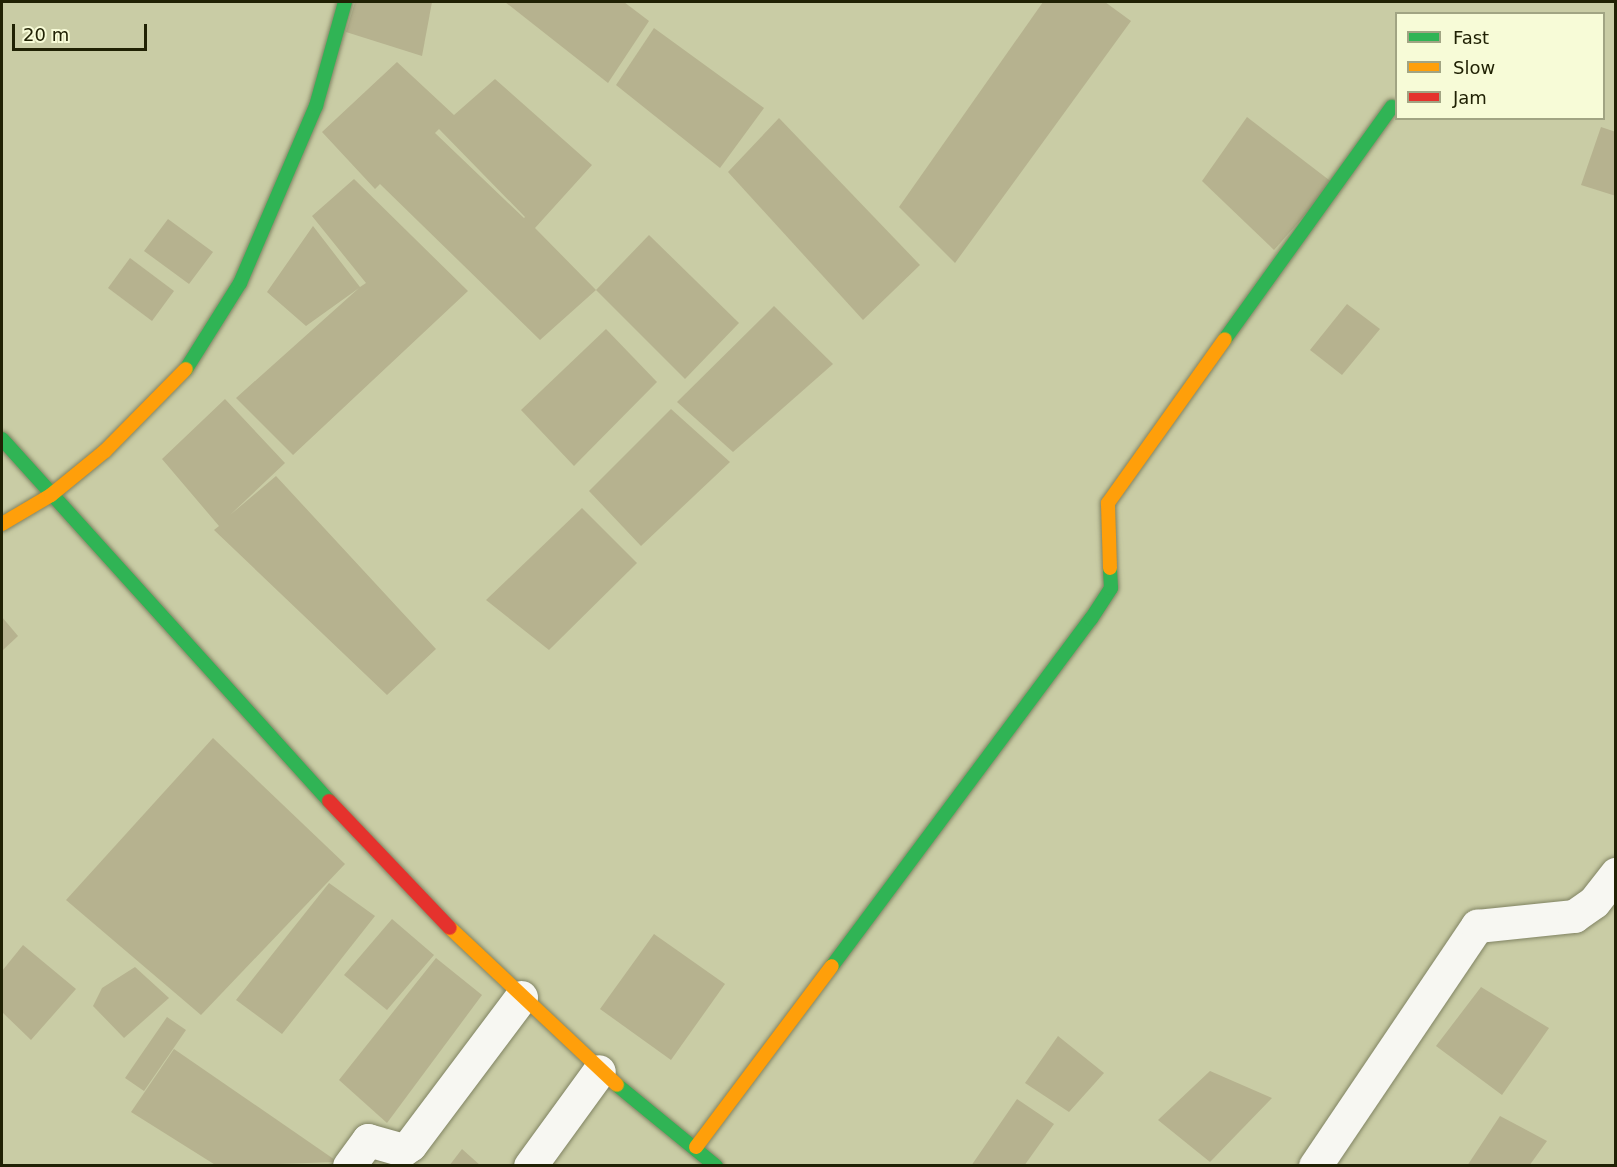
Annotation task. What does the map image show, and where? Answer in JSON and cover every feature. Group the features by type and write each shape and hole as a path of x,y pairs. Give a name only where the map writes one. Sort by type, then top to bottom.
{"street":[{"path":"2,524 51,495 153,407 197,358 221,322 316,106 345,2"},
{"path":"696,1147 1091,620 1111,588 1108,503 1392,107"},
{"path":"2,439 404,882 520,997 599,1071 696,1147 716,1166"},
{"path":"1315,1166 1478,926 1574,916 1594,902 1616,874"},
{"path":"349,1166 368,1140 403,1150 410,1145 520,997"},
{"path":"530,1166 599,1071"}],"building":[{"path":"355,2 432,2 422,56 346,32"},
{"path":"505,2 624,2 649,21 608,83"},
{"path":"1043,2 1105,2 1131,21 955,263 899,207"},
{"path":"654,28 764,108 720,168 616,85"},
{"path":"397,62 454,115 495,79 592,165 535,228 596,290 540,340 380,184 375,189 322,132","holes":["439,129 524,218 435,133"]},
{"path":"1247,117 1333,183 1274,250 1202,181"},
{"path":"779,118 920,265 863,320 728,172"},
{"path":"1601,127 1616,132 1616,196 1581,185"},
{"path":"354,179 468,291 293,455 236,398 359,288 306,326 267,292 313,226 360,287 366,283 312,216"},
{"path":"168,219 213,252 189,284 144,251"},
{"path":"649,235 739,323 685,379 596,290"},
{"path":"130,258 174,291 152,321 108,288"},
{"path":"1347,304 1380,329 1342,375 1310,350"},
{"path":"774,306 833,364 733,452 677,402"},
{"path":"606,329 657,382 574,466 521,410"},
{"path":"225,399 285,463 230,515 276,476 436,649 387,695 214,530 219,526 162,459"},
{"path":"671,409 730,462 641,546 589,491"},
{"path":"582,508 637,563 549,650 486,600"},
{"path":"2,617 18,636 2,651"},
{"path":"213,738 345,864 201,1015 66,900"},
{"path":"329,883 375,916 282,1034 236,1000"},
{"path":"392,919 434,955 387,1010 344,975"},
{"path":"654,934 725,984 671,1060 600,1009"},
{"path":"23,945 76,989 31,1040 2,1012 2,971"},
{"path":"436,958 482,995 387,1123 339,1080"},
{"path":"135,967 169,998 124,1038 93,1006 102,988"},
{"path":"1481,987 1549,1028 1502,1095 1436,1046"},
{"path":"167,1017 186,1030 144,1091 125,1078"},
{"path":"1058,1036 1104,1073 1069,1112 1025,1083"},
{"path":"174,1049 338,1162 217,1166 131,1112"},
{"path":"1210,1071 1272,1098 1210,1162 1158,1120"},
{"path":"1017,1099 1054,1124 1024,1166 971,1166"},
{"path":"1500,1116 1547,1141 1529,1166 1467,1166"},
{"path":"462,1149 481,1166 449,1166"}],"traffic: fast":[{"path":"186,369 240,283 316,106 345,2"},
{"path":"1225,339 1392,107"},
{"path":"2,439 329,801"},
{"path":"832,966 1091,619 1111,588 1110,568"},
{"path":"617,1085 716,1166"}],"traffic: slow":[{"path":"1110,568 1108,503 1225,339"},
{"path":"2,524 51,495 105,451 186,369"},
{"path":"450,928 617,1085"},
{"path":"696,1147 832,966"}],"traffic: jam":[{"path":"329,801 450,928"}]}
